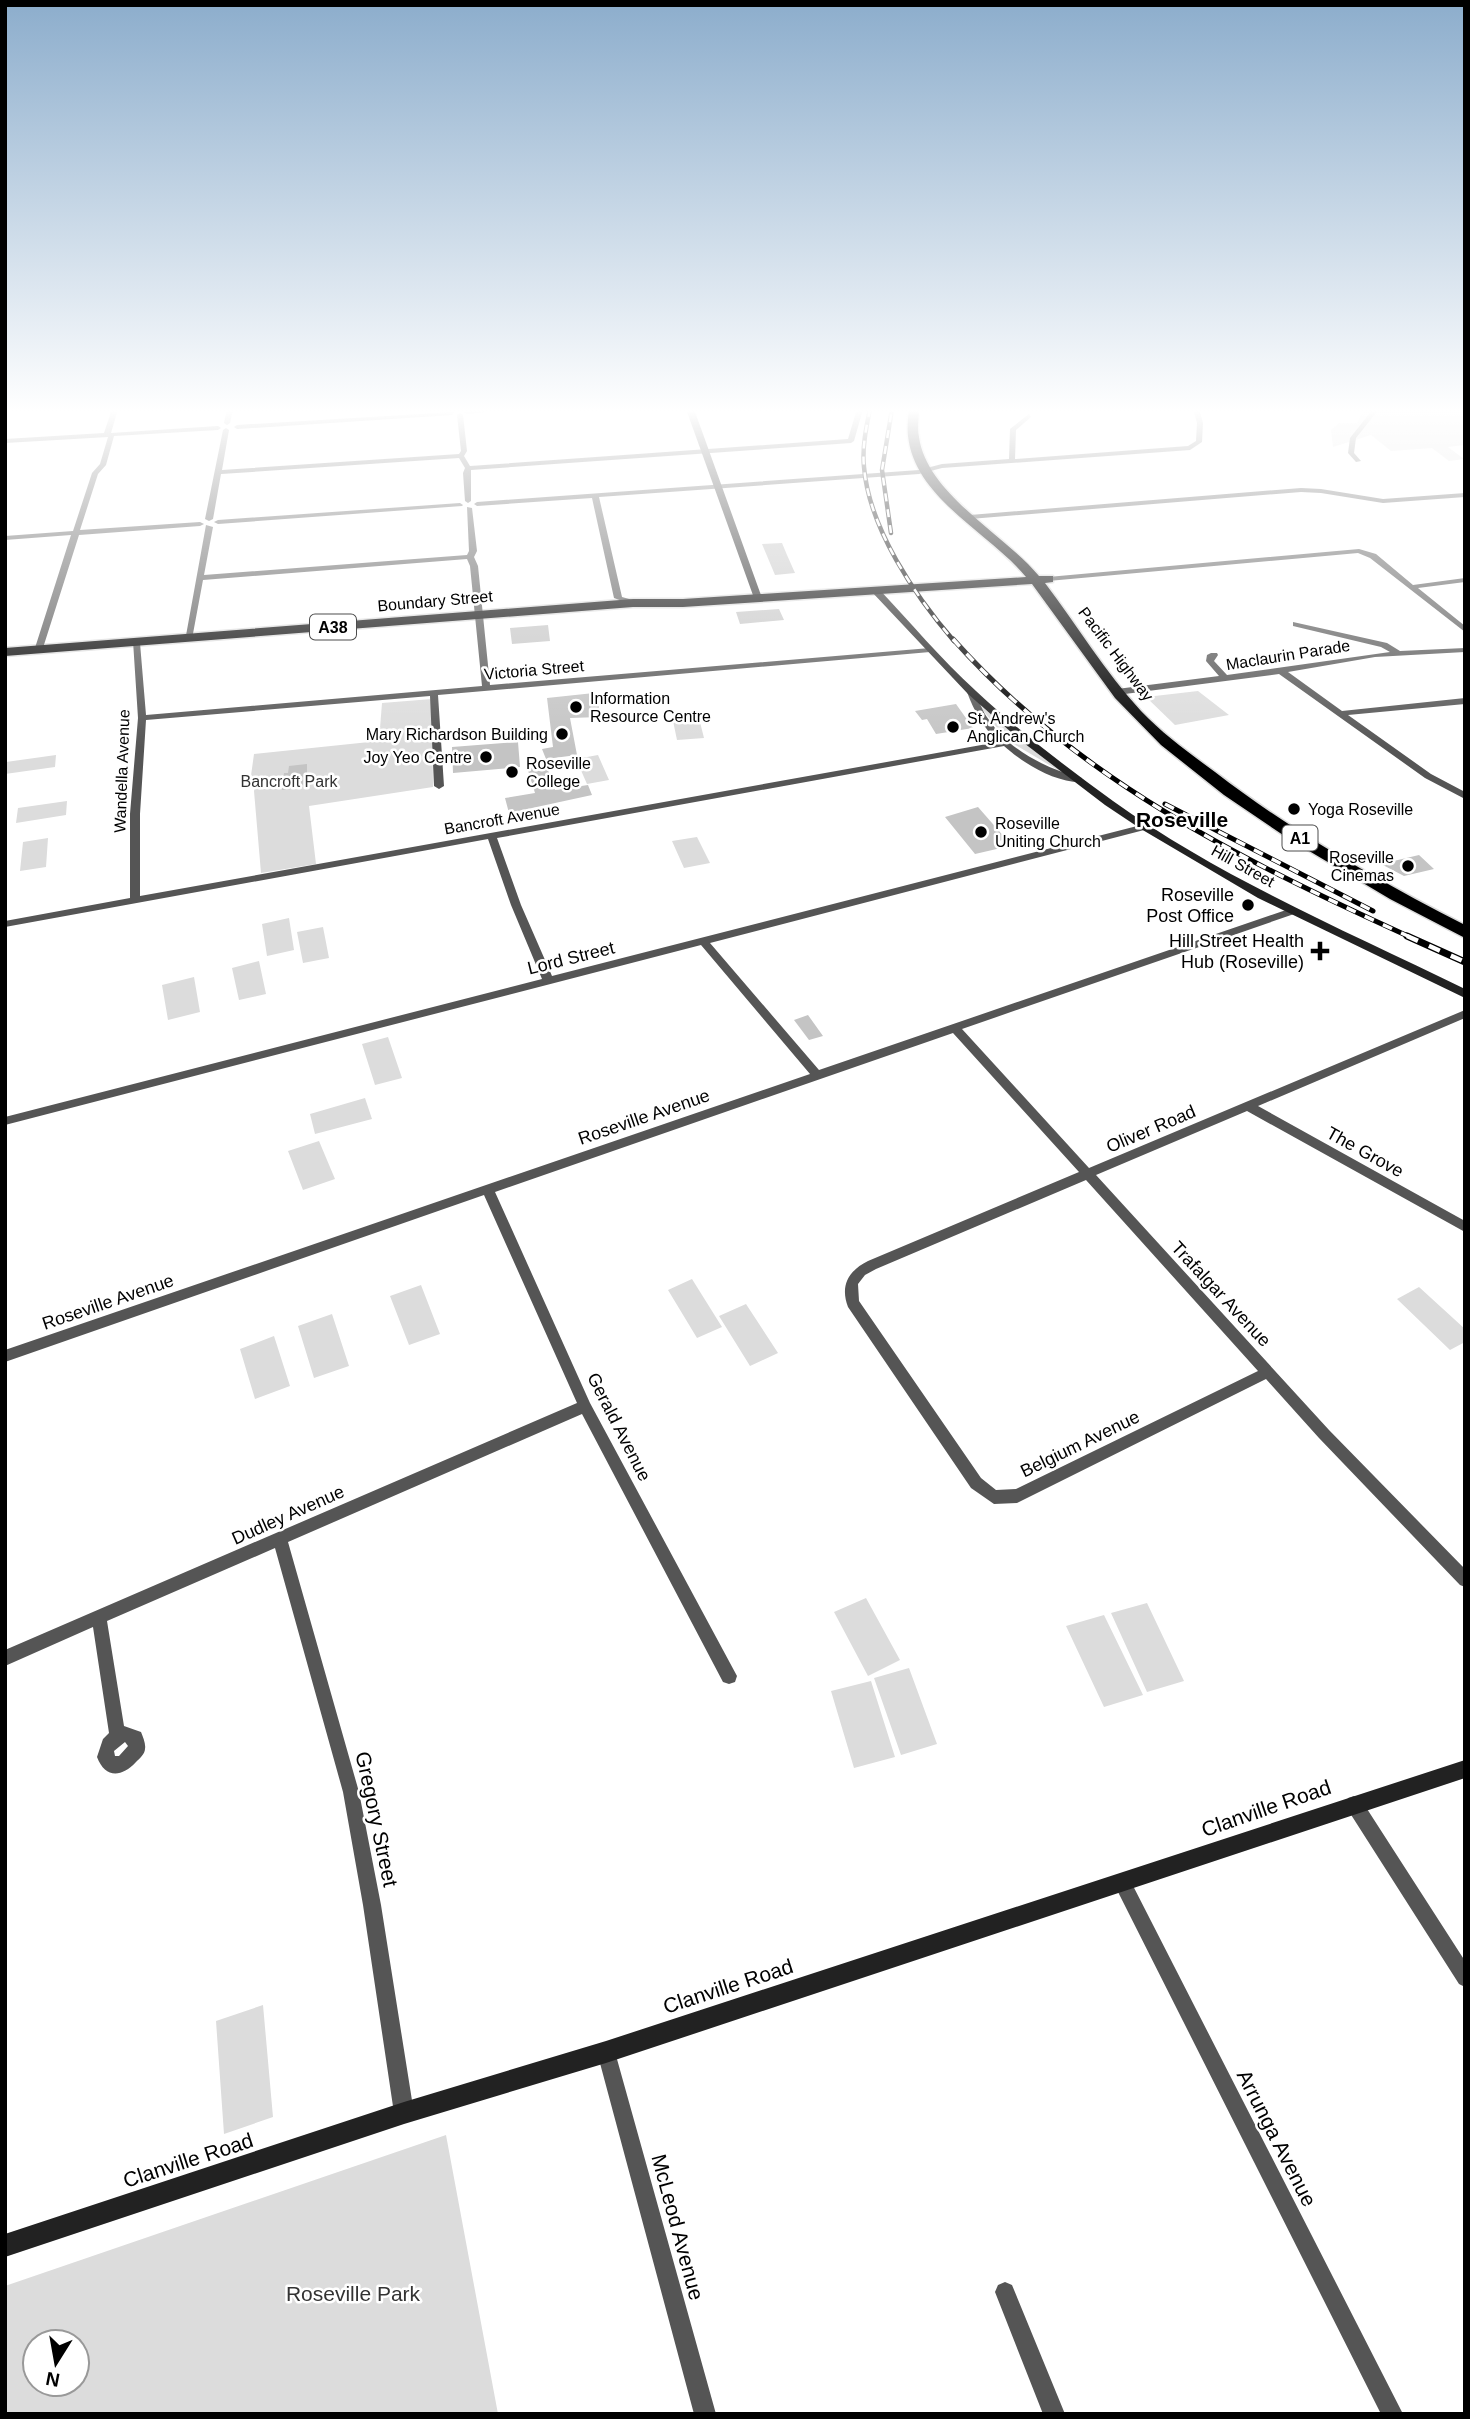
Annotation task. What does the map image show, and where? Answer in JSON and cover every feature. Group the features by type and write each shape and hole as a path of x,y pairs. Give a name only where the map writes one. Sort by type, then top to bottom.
{"highway":[{"name":"Pacific Highway","path":"980,522 1038,578 1148,726 1236,797 1388,891 1465,932"},
{"name":"Pacific Highway","path":"981,522 1030,559 1038,578"},
{"name":"Boundary Street","path":"8,653 757,594 928,577 1038,578"},
{"name":"Boundary Street","path":"757,594 1038,578"},
{"name":"Pacific Highway","path":"1124,691 1247,793 1398,886 1465,921"}],"street":[{"path":"38,651 80,522"},
{"path":"5,538 220,522"},
{"path":"470,557 473,551 471,522"},
{"path":"601,522 618,598 633,603"},
{"path":"731,522 757,594"},
{"path":"188,639 209,523"},
{"path":"1038,578 1359,551 1373,556 1465,630"},
{"path":"200,578 470,557"},
{"path":"470,557 474,566 486,688"},
{"path":"1412,587 1465,580"},
{"name":"Hill Street","path":"874,589 971,692 1079,780 1145,827 1293,911 1465,995"},
{"path":"1296,625 1384,645 1399,654"},
{"name":"Wandella Avenue","path":"135,901 135,814 142,718 136,643"},
{"name":"Victoria Street","path":"142,718 930,650"},
{"name":"Maclaurin Parade","path":"1124,691 1282,671 1375,655 1464,651"},
{"path":"1214,655 1210,662 1226,679"},
{"path":"1282,671 1344,713 1428,776 1465,796"},
{"path":"971,692 974,703 1005,743 1065,777 1079,780"},
{"path":"434,693 439,782"},
{"path":"1344,713 1465,701"},
{"name":"Bancroft Avenue","path":"5,924 1005,743"},
{"name":"Lord Street","path":"5,1121 1145,827"},
{"path":"492,836 516,905 549,982"},
{"name":"Roseville Avenue","path":"5,1356 1293,911"},
{"path":"704,942 817,1075"},
{"name":"Oliver Road","path":"852,1278 872,1265 1465,1014"},
{"name":"Trafalgar Avenue","path":"955,1028 1268,1372 1465,1580"},
{"name":"The Grove","path":"1248,1106 1465,1227"},
{"name":"Gerald Avenue","path":"488,1190 585,1406 729,1676"},
{"name":"Belgium Avenue","path":"852,1278 850,1294 853,1303 976,1483 994,1497 1017,1496 1268,1372"},
{"name":"Dudley Avenue","path":"5,1658 585,1406"},
{"name":"Gregory Street","path":"280,1539 351,1792 372,1905 404,2113"},
{"path":"99,1619 118,1736"},
{"name":"Clanville Road","path":"5,2246 404,2113 606,2052 1465,1769"},
{"path":"1354,1804 1465,1978"},
{"name":"Arrunga Avenue","path":"1122,1882 1392,2414"},
{"name":"McLeod Avenue","path":"606,2052 705,2414"},
{"path":"1005,2292 1054,2414"}],"green space":[{"path":"1198,691 1229,715 1175,725 1146,697"},
{"name":"Bancroft Park","path":"432,699 433,787 309,806 316,864 261,873 254,791 256,783 250,783 254,754 379,741 382,703"},
{"path":"977,703 1068,776 1007,740"},
{"path":"698,714 704,738 677,740 672,716"},
{"path":"56,755 55,767 5,774 6,762"},
{"path":"598,755 609,780 587,784 576,759"},
{"path":"67,801 66,815 16,823 18,808"},
{"path":"697,837 710,863 684,868 672,841"},
{"path":"48,838 46,867 20,871 23,842"},
{"path":"289,918 294,950 267,956 262,924"},
{"path":"323,927 329,958 303,963 297,932"},
{"path":"259,961 266,994 239,1000 232,968"},
{"path":"194,977 200,1012 168,1020 162,985"},
{"path":"388,1037 402,1078 375,1085 362,1044"},
{"path":"365,1098 372,1119 315,1134 310,1114"},
{"path":"319,1141 335,1179 303,1190 288,1151"},
{"path":"692,1279 722,1327 697,1338 668,1290"},
{"path":"421,1285 440,1334 409,1345 390,1296"},
{"path":"1419,1287 1465,1329 1465,1342 1450,1350 1397,1299"},
{"path":"746,1304 778,1353 750,1366 719,1316"},
{"path":"332,1314 349,1366 314,1378 298,1326"},
{"path":"274,1336 290,1386 255,1399 240,1349"},
{"path":"866,1598 900,1660 868,1676 834,1612"},
{"path":"1147,1603 1184,1681 1147,1692 1111,1613"},
{"path":"1104,1615 1143,1695 1104,1707 1066,1626"},
{"path":"909,1668 937,1744 901,1755 874,1678"},
{"path":"871,1681 895,1757 854,1768 831,1691"},
{"path":"263,2005 273,2117 224,2134 216,2021"},
{"name":"Roseville Park","path":"446,2135 498,2414 5,2414 5,2286"}],"building":[{"path":"782,543 795,573 775,575 762,544"},
{"path":"779,609 784,620 740,624 736,612"},
{"path":"548,625 550,641 512,644 510,628"},
{"path":"594,693 600,717 570,718 577,755 546,759 542,749 553,747 547,698"},
{"path":"956,704 973,728 936,734 927,719 922,720 915,711"},
{"name":"Joy Yeo Centre","path":"518,742 520,767 453,773 452,747"},
{"path":"545,761 555,790 588,785 592,795 509,813 505,798 535,793 526,764"},
{"path":"307,764 307,773 311,773 310,787 282,790 284,773 288,773 289,766"},
{"name":"Roseville Uniting Church","path":"978,807 1006,839 995,842 1001,848 975,854 945,817"},
{"name":"Roseville Cinemas","path":"1419,855 1434,869 1404,876 1381,864"},
{"path":"808,1015 823,1036 809,1040 794,1020"}],"railway":[{"path":"878,522 910,582 954,641"},
{"path":"889,522 891,533"},
{"path":"953,639 1001,689 1053,734 1108,775 1225,846 1410,937"},
{"path":"1165,804 1373,911"},
{"path":"1407,936 1465,962"}],"place":[{"name":"Information Resource Centre","path":"576,707"},
{"name":"St. Andrew's Anglican Church","path":"953,727"},
{"name":"Mary Richardson Building","path":"562,734"},
{"name":"Joy Yeo Centre","path":"486,757"},
{"name":"Roseville College","path":"512,772"},
{"name":"Yoga Roseville","path":"1294,809"},
{"name":"Roseville Uniting Church","path":"981,832"},
{"name":"Roseville Cinemas","path":"1408,866"},
{"name":"Roseville Post Office","path":"1248,905"},
{"name":"Hill Street Health Hub (Roseville)","path":"1320,951"}],"district":[{"name":"Roseville","path":"1182,819"}]}
